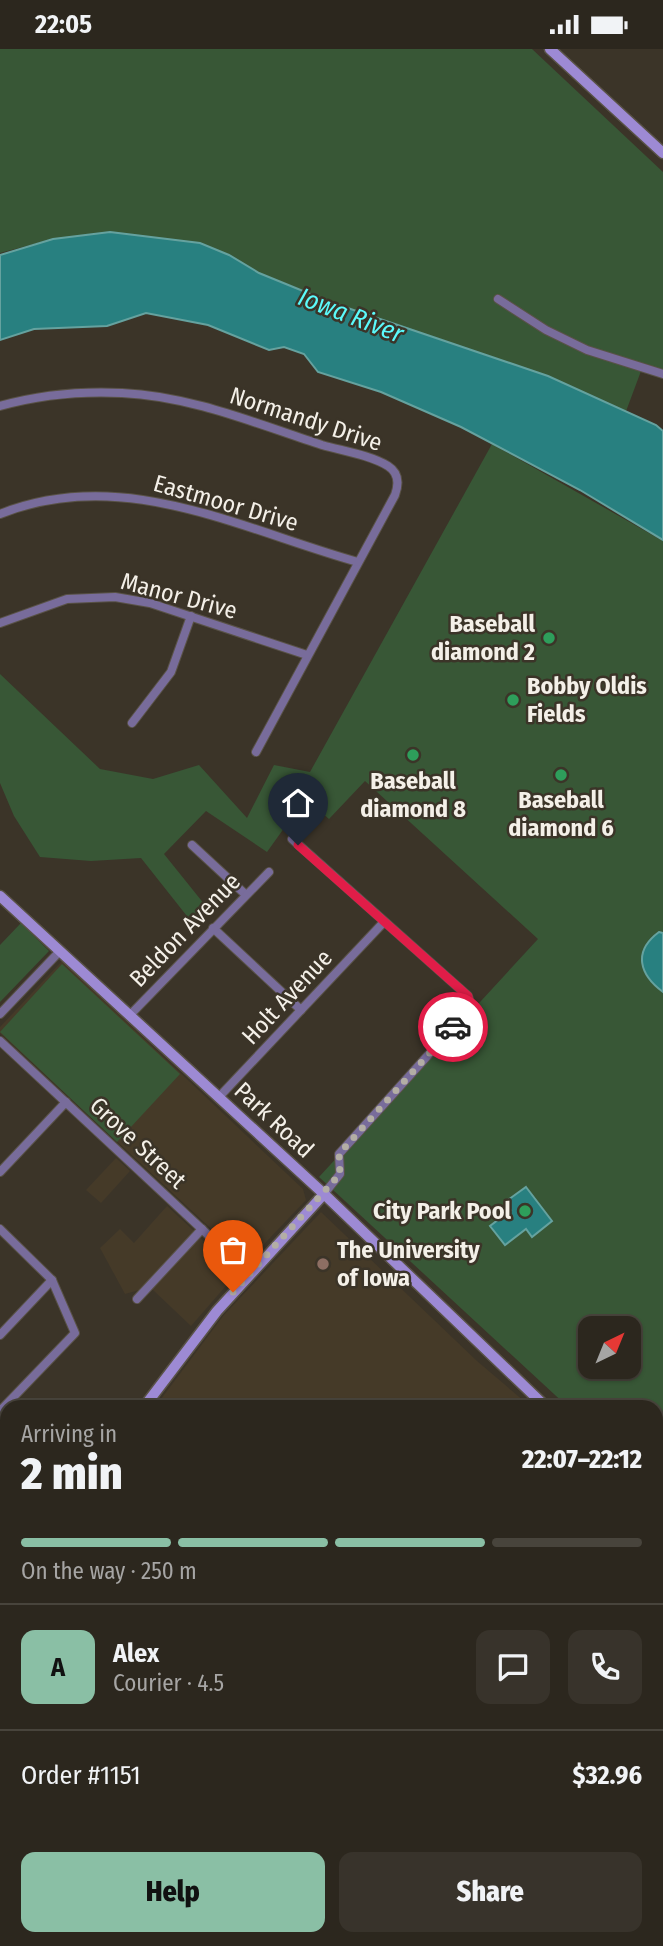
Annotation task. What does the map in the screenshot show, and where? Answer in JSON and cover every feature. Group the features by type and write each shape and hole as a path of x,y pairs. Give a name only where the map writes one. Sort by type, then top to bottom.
{"street":[{"path":"550,49 663,153"},
{"path":"498,299 545,330 587,351 663,374"},
{"name":"Normandy Drive","path":"0,406 85,393 122,393 172,399 387,466 396,476 398,487 256,752"},
{"name":"Eastmoor Drive","path":"0,514 63,497 137,497 174,504 358,562"},
{"name":"Manor Drive","path":"0,623 13,621 54,601 93,596 136,600 307,655"},
{"path":"132,723 171,672 191,616"},
{"path":"149,1400 211,1318 324,1194 340,1174 339,1154 467,1012 470,1002 468,996 383,923 292,838"},
{"path":"192,845 245,894"},
{"name":"Beldon Avenue","path":"130,1015 269,871"},
{"name":"Park Road","path":"0,895 324,1194 540,1400"},
{"name":"Holt Avenue","path":"219,1097 383,923"},
{"path":"213,927 301,1010"},
{"path":"0,1014 60,951"},
{"name":"Grove Street","path":"0,1041 250,1274"},
{"path":"0,1173 66,1102"},
{"path":"0,1229 52,1280 75,1333 11,1400"},
{"path":"137,1299 202,1229"},
{"path":"0,1335 52,1280"}],"shaded area":[{"name":"The University of Iowa","path":"62,961 303,1189 306,1200 247,1262 0,1033 0,1027"},
{"path":"116,1158 130,1171 101,1203 86,1190"},
{"path":"167,1206 194,1231 143,1289 125,1294 100,1248 120,1229 134,1243"},
{"name":"The University of Iowa","path":"321,1212 477,1361 523,1400 160,1400 223,1316"},
{"path":"199,1237 238,1272 191,1326 152,1289"}],"green space":[{"path":"0,49 532,49 663,172 663,370 644,363 625,414 259,273 53,239 0,253"},
{"path":"492,444 663,541 663,1400 560,1400 319,1177 538,939 365,781 329,819 314,806 298,825 293,821 300,812 297,810 267,852 206,811 164,854 209,910 194,925 141,858 91,861 40,857 14,816 0,783 0,674 100,769 153,779 199,765 247,818 274,765 310,772"},
{"path":"21,923 49,951 0,1002 0,945"},
{"path":"62,964 180,1074 117,1142 0,1032"}],"water":[{"name":"Iowa River","path":"110,232 200,243 229,255 259,273 330,302 548,376 656,425 663,431 663,540 580,490 461,427 381,392 318,372 304,354 284,347 269,350 208,325 146,313 107,326 34,329 0,340 0,255 53,239"},
{"path":"659,932 663,933 663,992 649,978 642,963 645,947"},
{"path":"526,1187 552,1221 532,1237 526,1229 505,1245 490,1226 511,1210 505,1202"}],"way so far":[{"path":"233,1292 324,1194 340,1174 339,1154 453,1027"}],"place":[{"name":"Baseball diamond 2","path":"549,638"},
{"name":"Bobby Oldis Fields","path":"513,700"},
{"name":"Baseball diamond 8","path":"413,755"},
{"name":"Baseball diamond 6","path":"561,775"},
{"name":"City Park Pool","path":"525,1211"},
{"name":"The University of Iowa","path":"323,1264"}],"route":[{"path":"298,845 468,996 470,1008 453,1027"}]}
